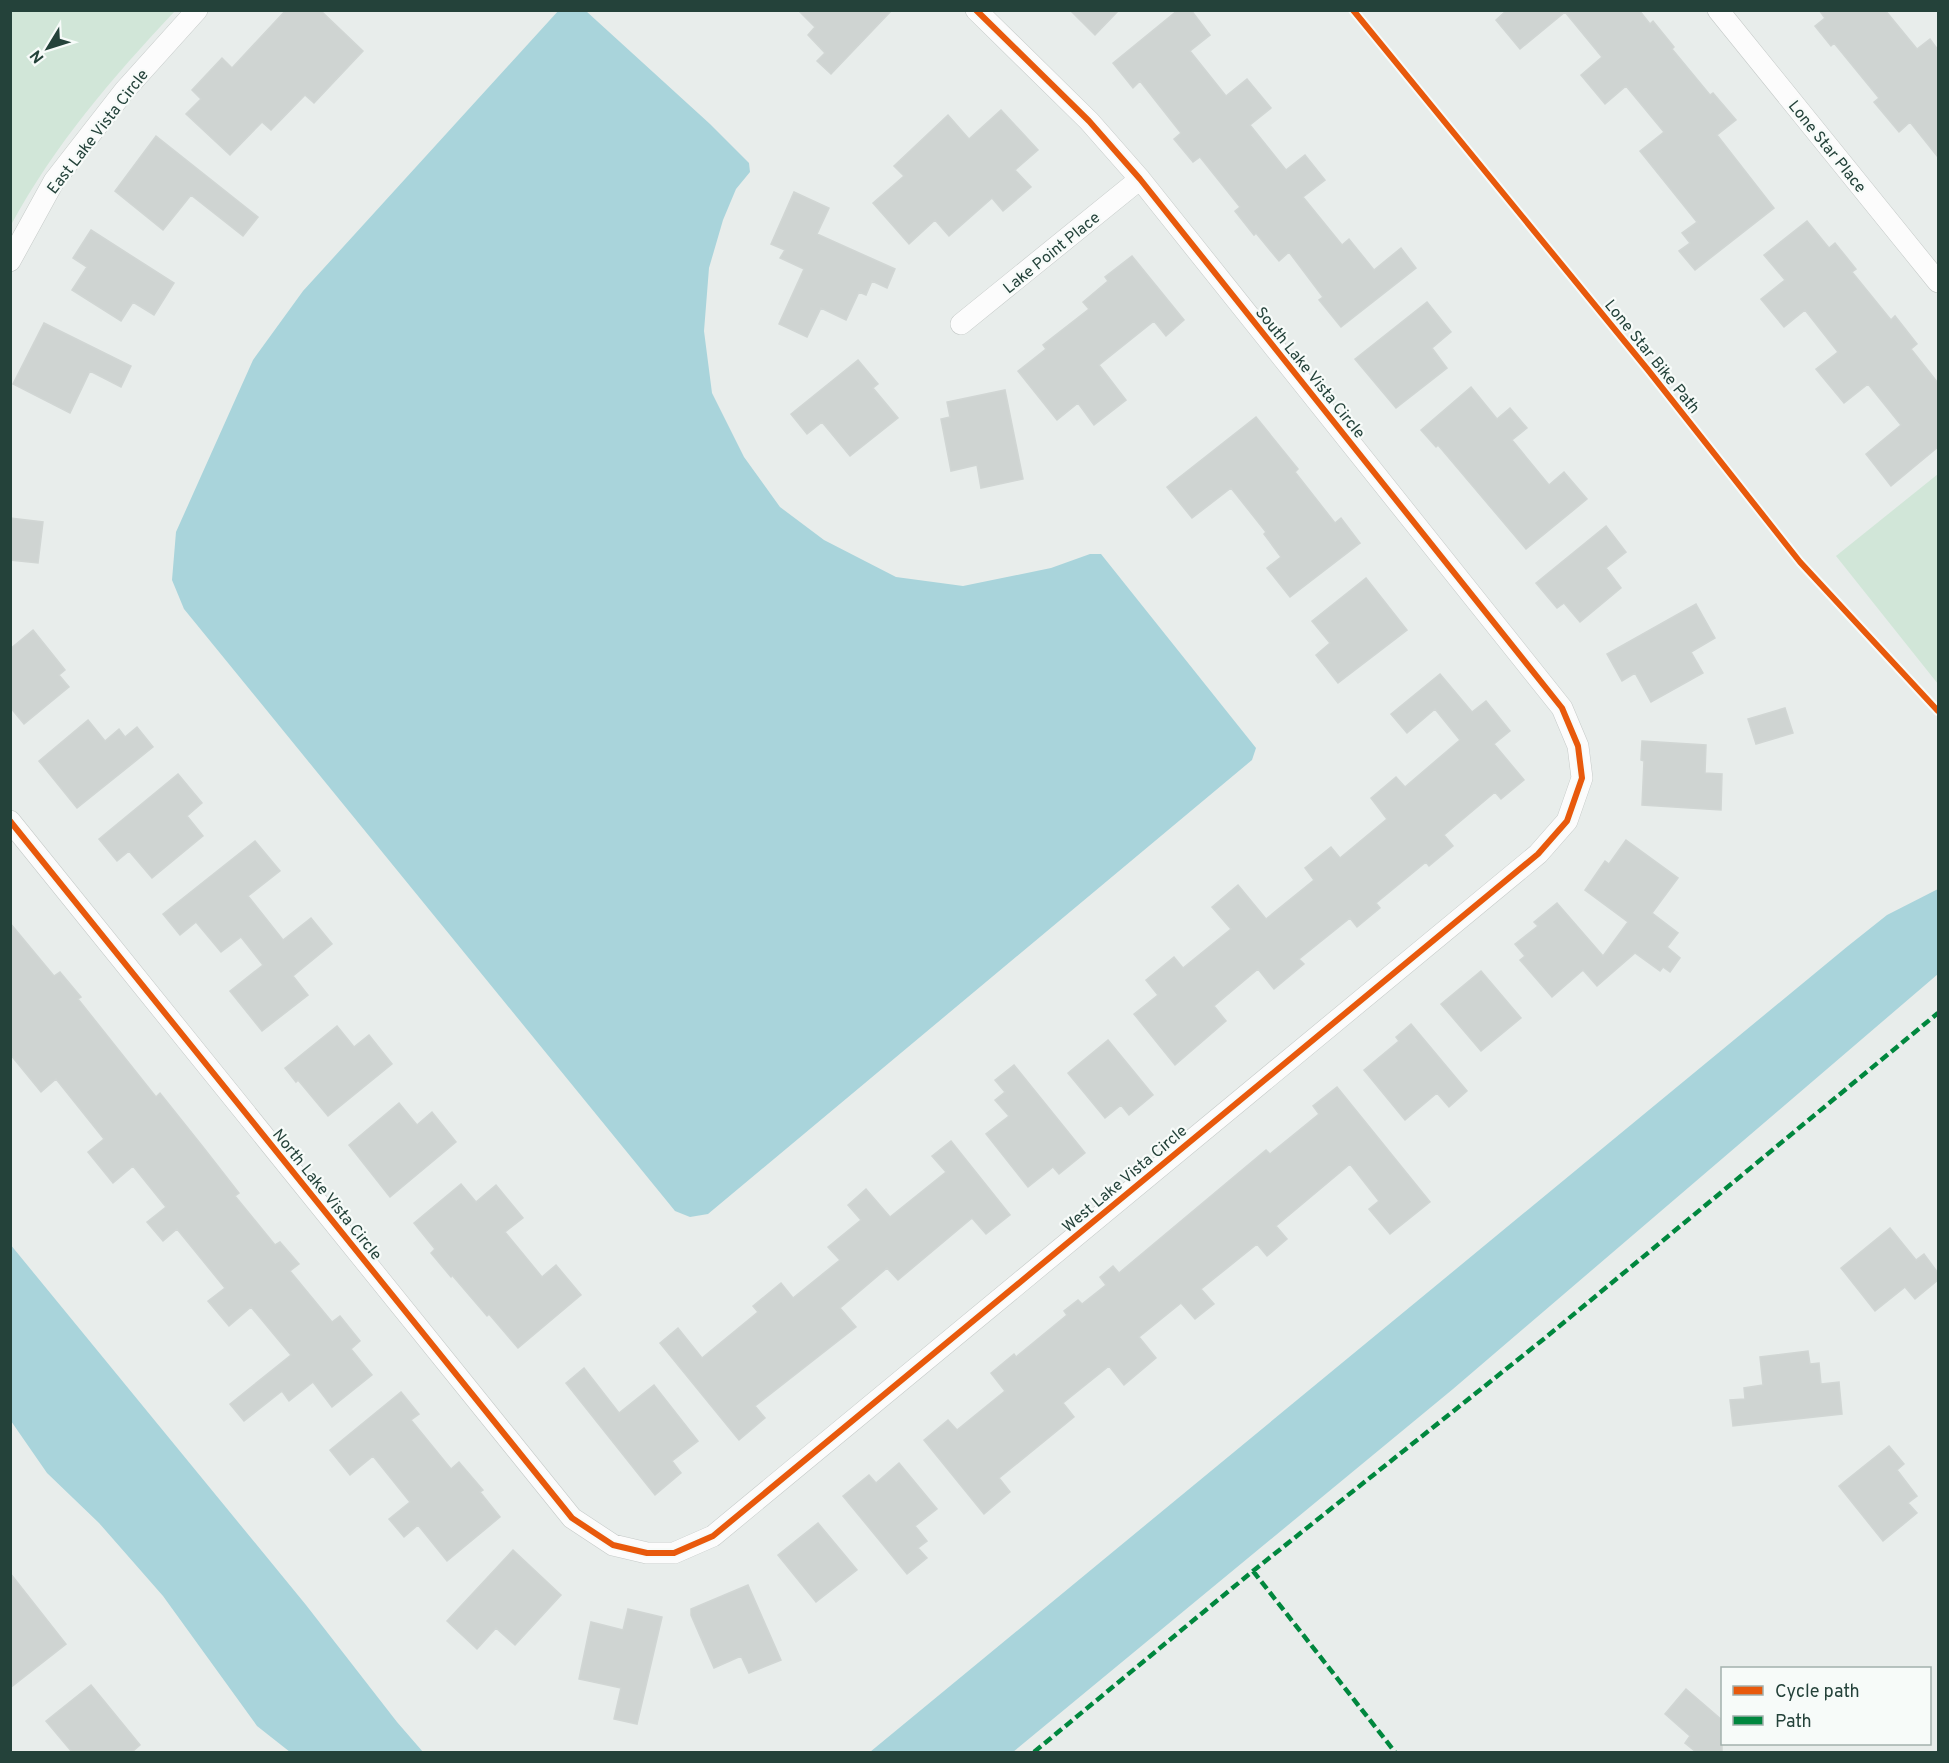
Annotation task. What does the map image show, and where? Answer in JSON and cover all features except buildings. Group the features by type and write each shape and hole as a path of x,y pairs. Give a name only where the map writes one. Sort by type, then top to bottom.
{"street":[{"name":"East Lake Vista Circle","path":"10,261 54,181 125,90 197,10"},
{"name":"South Lake Vista Circle","path":"976,10 1089,121 1140,179 1562,708 1578,746 1582,778"},
{"name":"Lone Star Place","path":"1718,10 1938,282"},
{"name":"Lake Point Place","path":"961,324 1140,179"},
{"name":"West Lake Vista Circle","path":"647,1553 674,1553 713,1536 1538,854 1568,821 1582,778"},
{"name":"North Lake Vista Circle","path":"10,821 572,1518 613,1545 647,1553"}],"green space":[{"path":"11,10 175,11 129,61 66,139 28,195 11,225"},
{"path":"1938,474 1938,684 1836,556"}],"water":[{"path":"559,10 586,11 710,124 749,163 750,172 736,189 723,220 709,268 704,331 712,393 744,457 780,507 824,540 896,577 963,586 1051,568 1090,554 1101,554 1256,748 1252,760 708,1214 690,1217 675,1211 184,609 172,580 176,532 253,360 303,291"},
{"path":"1938,889 1938,974 1453,1389 1013,1752 870,1752 1848,946 1887,915"},
{"path":"10,1244 306,1605 423,1752 290,1752 257,1726 163,1596 99,1523 47,1473 11,1421"}],"marked path":[{"path":"1034,1752 1253,1571 1545,1338 1938,1013"},
{"path":"1253,1571 1395,1752"}],"cycle path":[{"path":"10,821 572,1518 613,1545 647,1553 674,1553 713,1536 1538,854 1567,821 1582,778 1578,746 1562,708 1140,179 1089,121 976,10"},
{"name":"Lone Star Bike Path","path":"1353,10 1648,370 1800,562 1938,711"}]}
